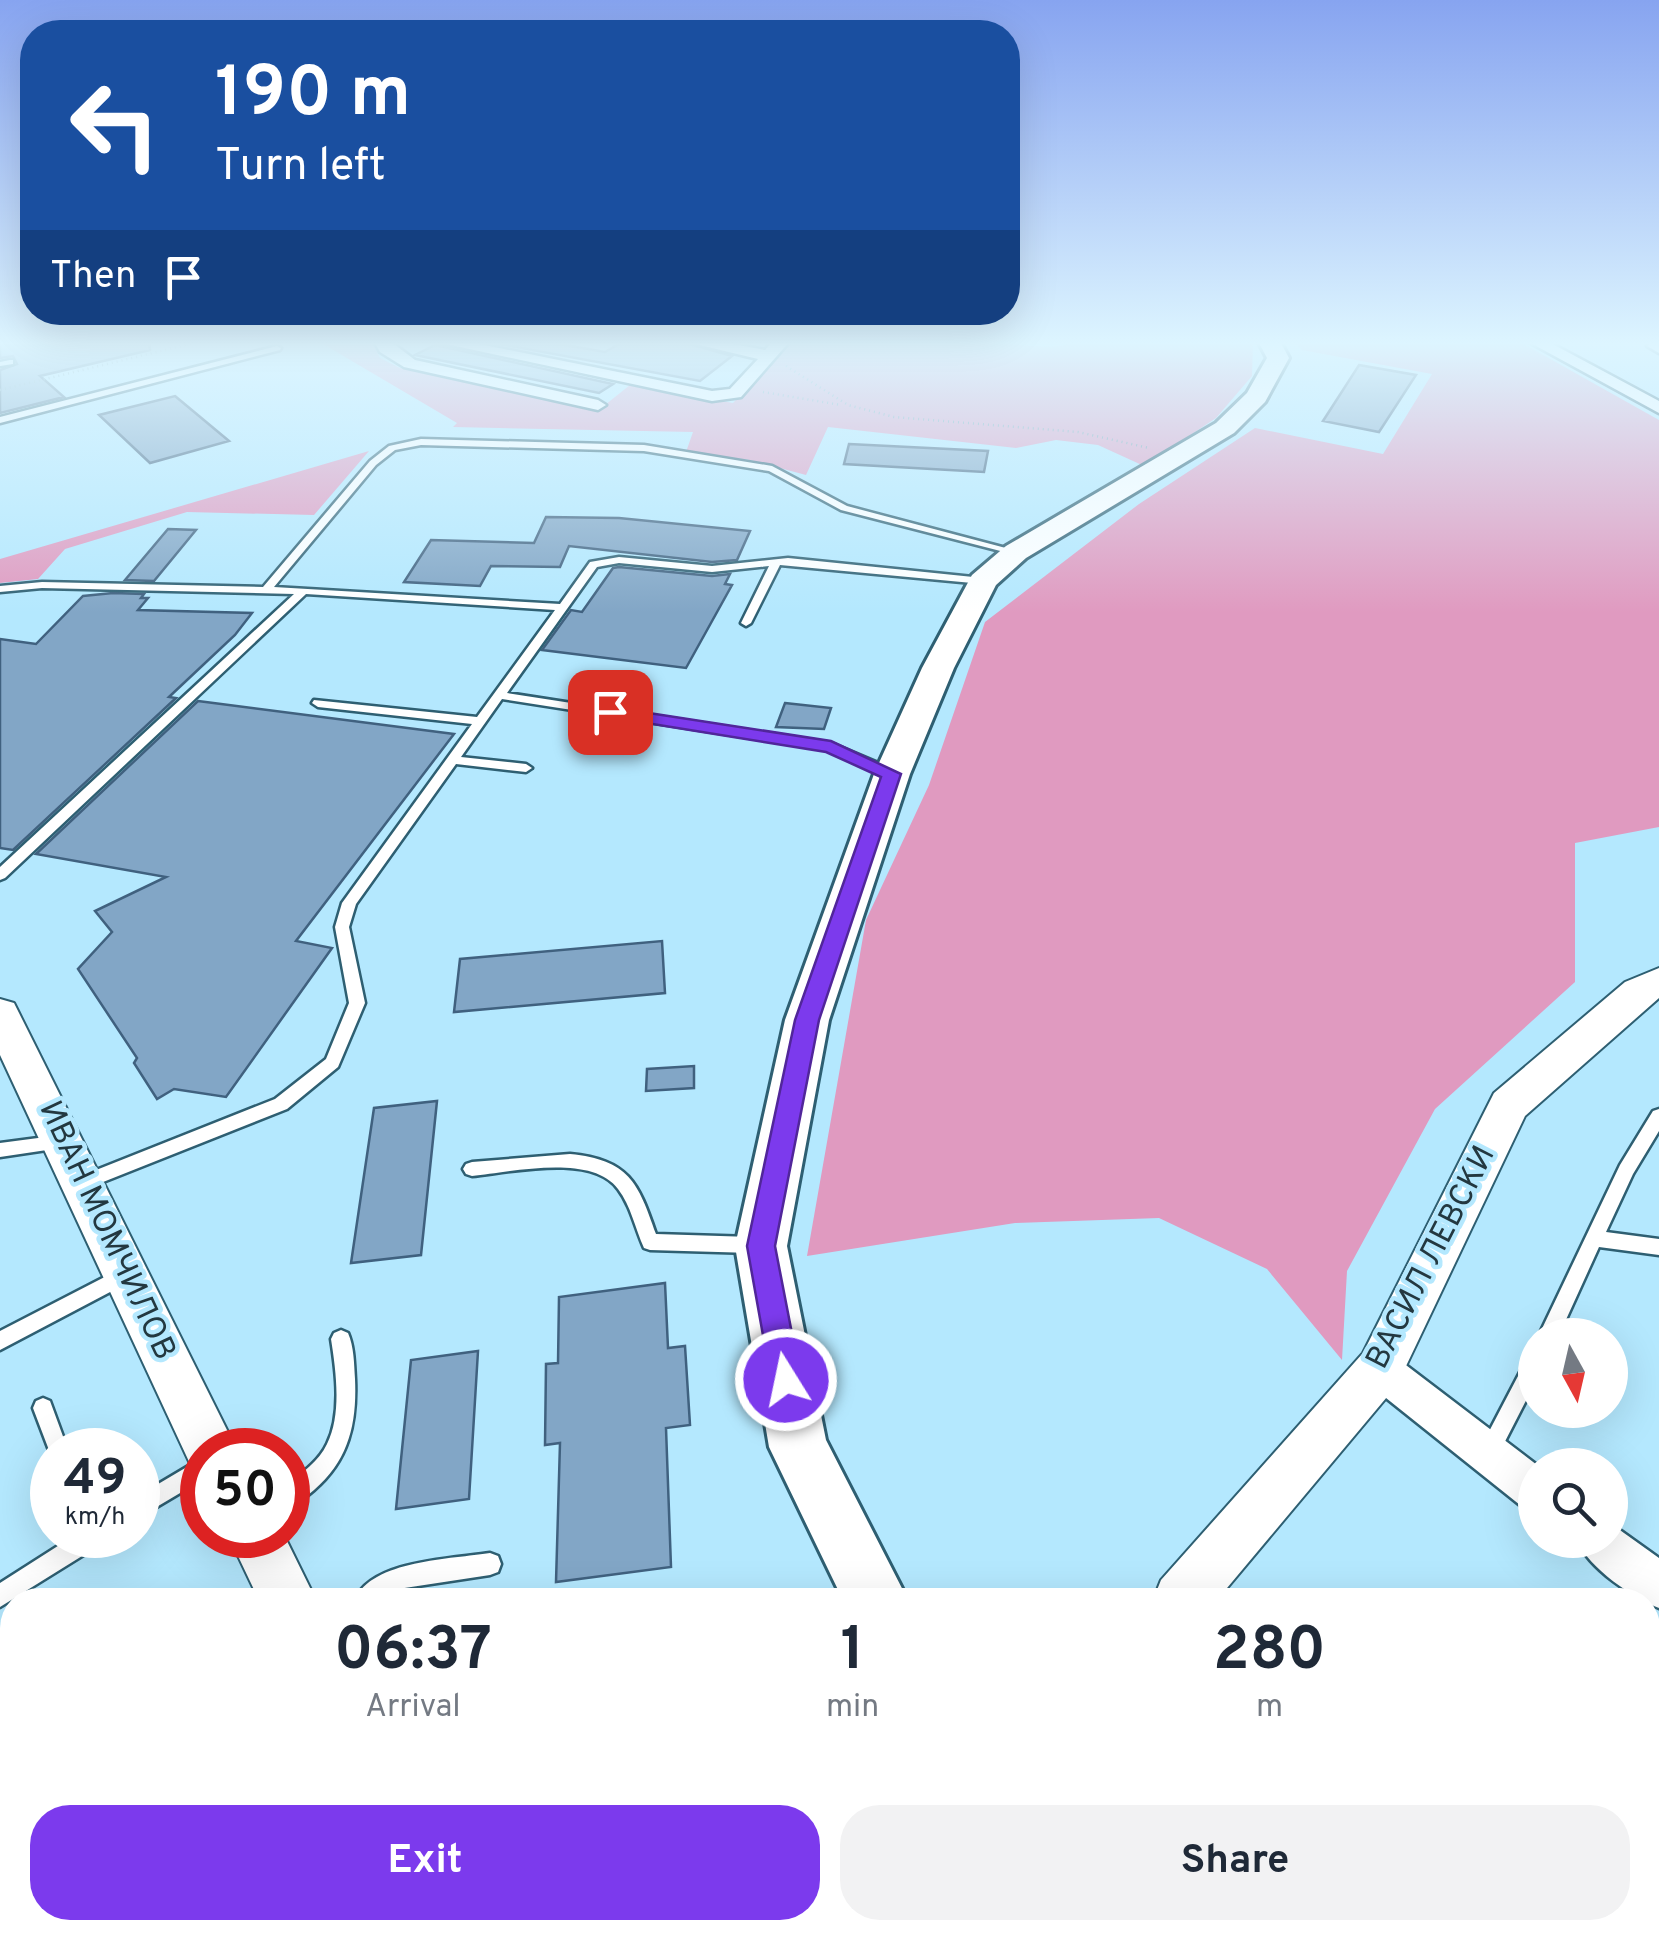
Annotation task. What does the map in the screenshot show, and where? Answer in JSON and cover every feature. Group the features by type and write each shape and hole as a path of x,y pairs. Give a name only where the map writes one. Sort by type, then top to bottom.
{"main road":[{"path":"870,1588 798,1447 761,1246 807,1020 892,774 938,668 983,581 1016,552 1218,431"}],"street":[{"name":"ВАСИЛ ЛЕВСКИ","path":"1191,1588 1380,1370 1508,1105 1638,992 1659,982"},
{"name":"ИВАН МОМЧИЛОВ","path":"0,1013 65,1141 81,1184 199,1428"},
{"path":"1380,1370 1518,1477"},
{"path":"267,1558 282,1588"},
{"path":"1623,1558 1659,1586"}],"lane":[{"path":"268,588 373,463 392,448 421,442 644,448 744,463 772,470 844,508 1016,552"},
{"path":"81,1184 282,1104 332,1063 357,1004 342,927 349,903 594,564 619,560 712,568 788,561 983,581"},
{"path":"746,623 776,564"},
{"path":"0,588 268,588 563,607"},
{"path":"0,875 303,591"},
{"path":"499,695 831,747 892,774"},
{"path":"318,703 482,721"},
{"path":"455,760 526,768"},
{"path":"1557,1318 1626,1170 1659,1116"},
{"path":"0,1150 65,1141"},
{"path":"472,1169 587,1160 618,1175 637,1206 650,1242 761,1246"},
{"path":"1595,1238 1659,1248"},
{"path":"0,1342 125,1275"},
{"path":"310,1476 335,1452 342,1425 346,1369 342,1339"},
{"path":"1488,1454 1518,1396"},
{"path":"43,1408 50,1428"},
{"path":"12,1588 57,1558"},
{"path":"382,1588 394,1579 490,1564"}],"path":[{"path":"1049,431 1143,446 1175,458"}],"shaded area":[{"path":"668,431 826,431 806,475 750,460 686,452 693,432"},
{"path":"868,431 1196,431 1144,466 1098,445 1056,440 1016,448"},
{"path":"1250,431 1272,431 1383,454 1397,431 1659,431 1659,827 1575,843 1575,982 1435,1109 1347,1271 1342,1360 1267,1269 1159,1218 1015,1223 807,1256 866,920 929,785 985,622 1139,504"},
{"path":"369,451 314,515 187,512 65,549 38,579 0,583 0,559"}],"building":[{"path":"117,431 218,431 229,441 150,463"},
{"path":"849,444 988,451 984,472 844,464"},
{"path":"546,517 619,518 750,531 737,560 712,562 569,546 560,567 491,566 480,586 404,582 431,540 534,543"},
{"path":"168,529 196,530 154,581 125,580"},
{"path":"613,568 712,576 730,574 725,584 732,585 686,668 542,650 571,610 582,612"},
{"path":"144,594 141,598 148,598 138,610 252,613 235,635 169,697 176,698 13,850 0,848 0,639 36,644 83,596"},
{"path":"198,701 454,734 296,941 332,948 226,1097 174,1089 157,1099 134,1063 137,1058 78,969 112,932 95,911 166,877 36,854"},
{"path":"785,703 831,708 824,729 776,727"},
{"path":"662,941 665,993 454,1012 460,959"},
{"path":"694,1066 694,1088 646,1091 647,1069"},
{"path":"437,1101 421,1255 351,1263 374,1108"},
{"path":"665,1283 668,1348 685,1346 690,1425 666,1428 671,1567 556,1582 560,1443 545,1445 546,1364 558,1363 559,1297"},
{"path":"478,1351 469,1499 396,1509 411,1360"}],"route":[{"path":"610,712 831,747 892,774 807,1020 761,1246 786,1380"}]}
